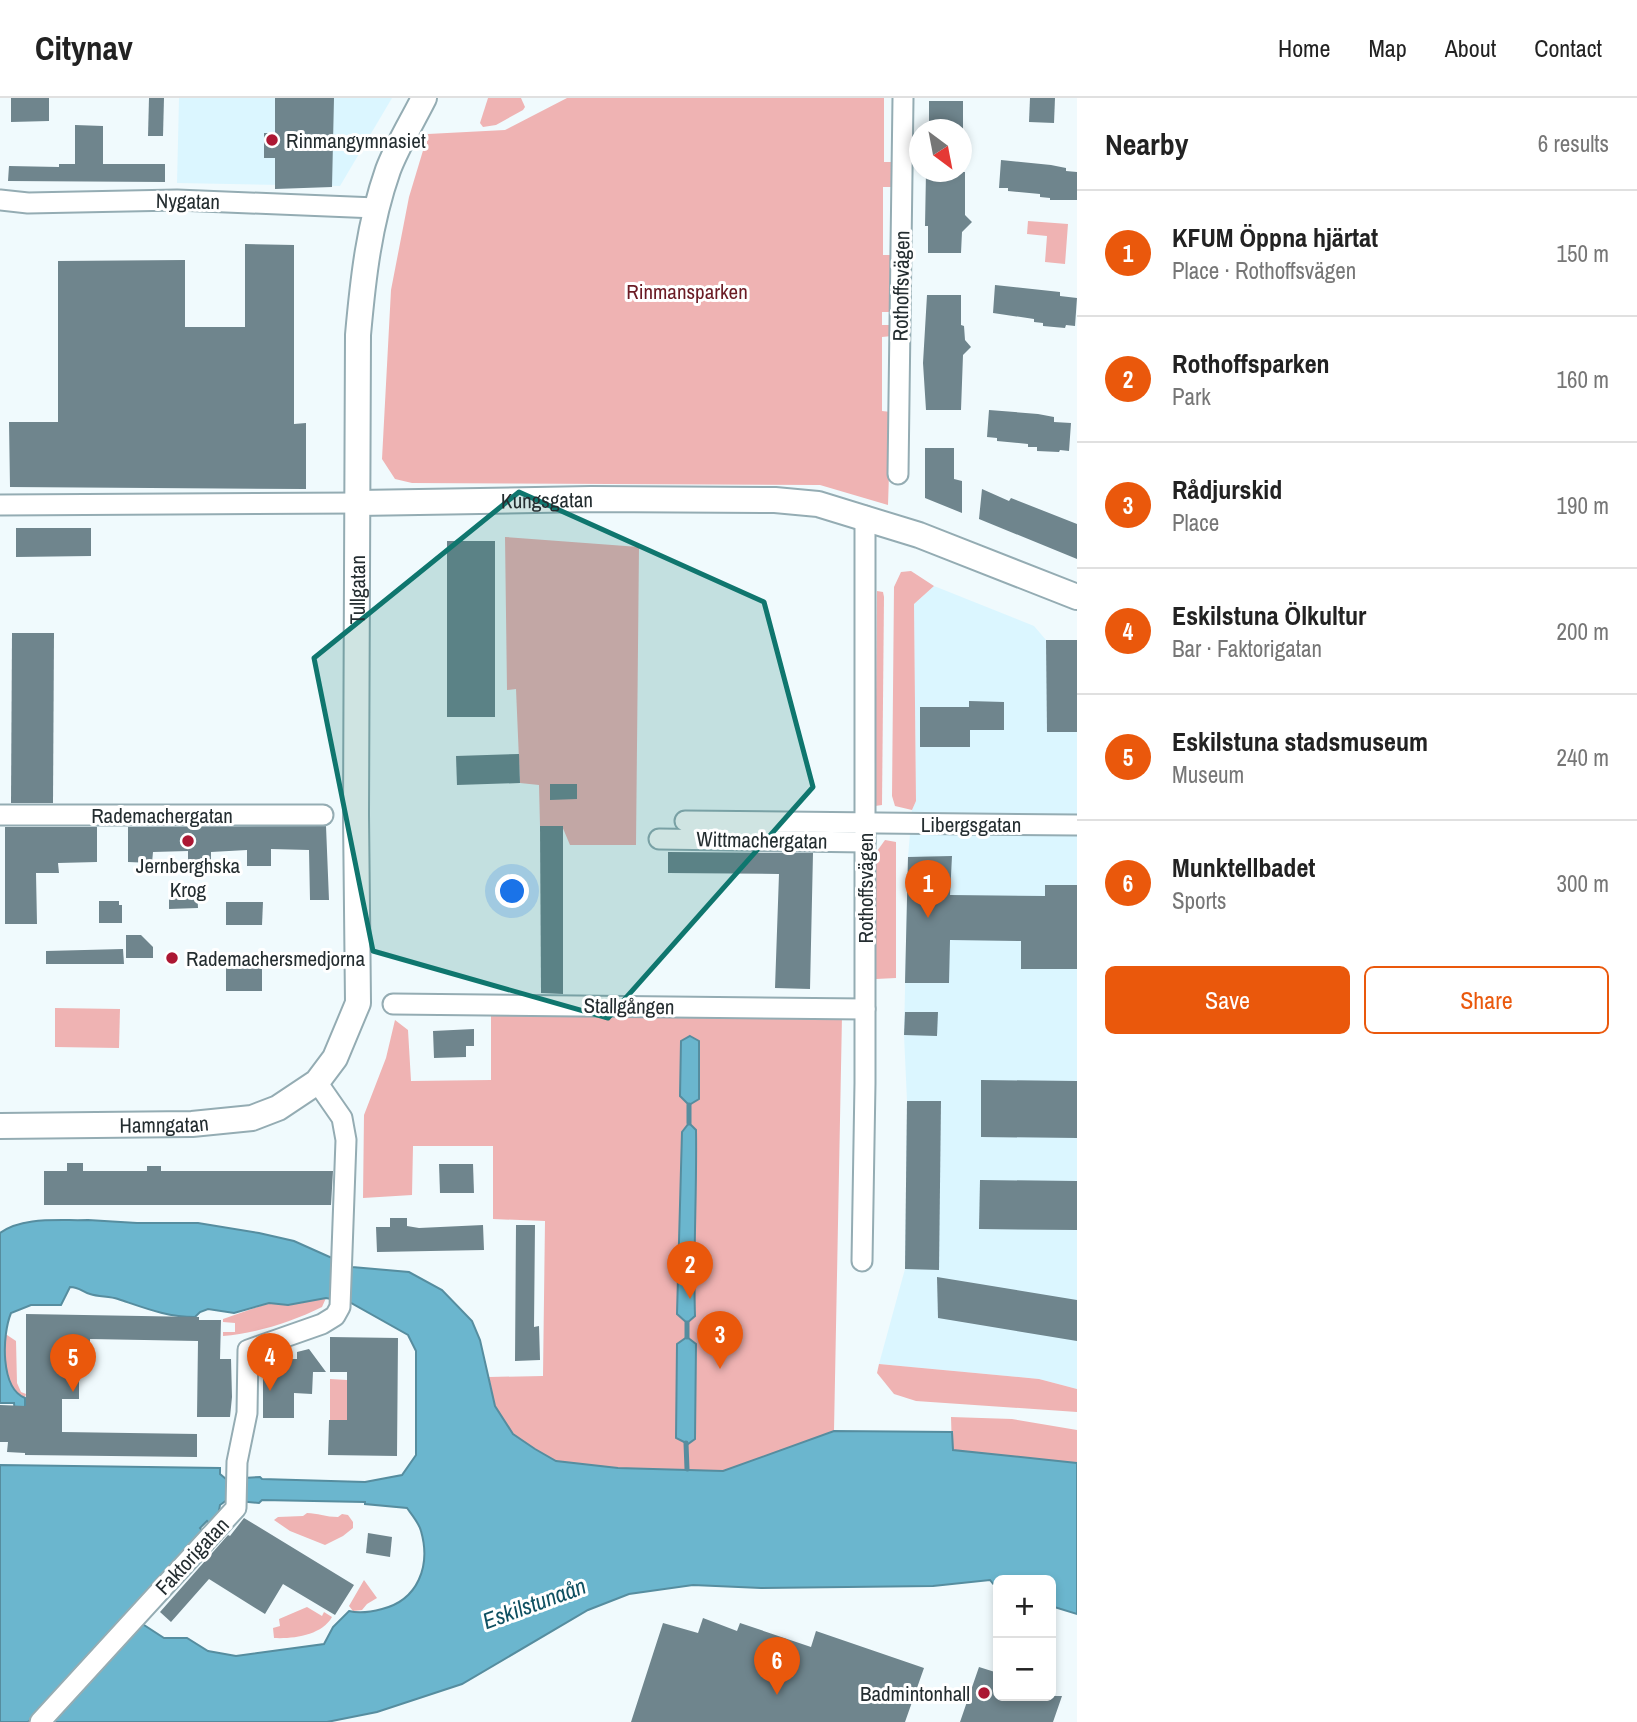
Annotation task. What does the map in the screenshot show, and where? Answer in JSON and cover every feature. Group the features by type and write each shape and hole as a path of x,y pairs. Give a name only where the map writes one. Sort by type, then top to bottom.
{"street":[{"name":"Tullgatan","path":"317,1082 335,1058 358,1003 358,335 366,256 376,208 389,168 424,98"},
{"name":"Rothoffsvägen","path":"898,474 903,98"},
{"name":"Nygatan","path":"0,200 27,203 177,200 376,208"},
{"name":"Kungsgatan","path":"0,505 547,499 775,500 818,503 865,516 1077,597"},
{"name":"Rothoffsvägen","path":"862,1261 865,516"},
{"name":"Rademachergatan","path":"0,815 323,815"},
{"name":"Wittmachergatan","path":"685,821 865,832"},
{"name":"Libergsgatan","path":"865,832 1077,825"},
{"name":"Wittmachergatan","path":"659,839 865,832"},
{"name":"Stallgången","path":"393,1004 864,1009"},
{"name":"Hamngatan","path":"0,1126 192,1124 252,1118 278,1108 317,1082"},
{"name":"Faktorigatan","path":"40,1722 236,1508 236,1479 247,1412 248,1350 323,1324 334,1316 340,1304 346,1140 342,1118 317,1082"}],"highlighted area":[{"path":"519,492 764,602 813,787 608,1018 373,951 314,658"}],"shaded area":[{"name":"Rinmangymnasiet","path":"179,98 392,98 340,186 177,183"},
{"path":"934,586 1034,626 1046,640 1077,640 1077,1389 1039,1379 879,1364 905,1269 907,1101 904,1035 908,857 912,810 916,801 914,604"}],"green space":[{"path":"488,98 521,98 525,107 496,125 483,127 480,123"},
{"name":"Rinmansparken","path":"567,98 884,98 884,162 893,162 893,187 883,187 883,255 892,255 892,312 882,312 882,325 892,325 892,336 882,337 882,411 891,412 888,505 820,485 412,483 395,479 382,459 391,290 409,197 428,134 505,130"},
{"path":"1028,221 1068,224 1065,264 1045,262 1047,236 1027,234"},
{"path":"505,537 639,547 636,845 570,845 562,826 540,826 539,785 520,783 516,689 507,690"},
{"path":"911,571 934,586 914,604 916,801 912,810 895,806 892,796 894,587 901,572"},
{"path":"877,591 883,592 884,597 882,805 875,806"},
{"path":"885,840 896,842 896,978 876,979 872,917 875,854"},
{"path":"55,1008 120,1009 119,1048 55,1047"},
{"path":"491,1014 842,1016 834,1431 723,1471 618,1468 556,1461 513,1434 495,1406 489,1377 543,1376 545,1221 493,1219 493,1146 413,1146 412,1195 363,1198 364,1115 386,1058 395,1020 408,1030 411,1081 491,1080"},
{"path":"326,1298 322,1307 286,1322 223,1336 223,1332 235,1332 235,1323 223,1322 223,1319 269,1303 288,1305"},
{"path":"4,1333 16,1341 17,1383 21,1392 26,1394 25,1398 12,1387 5,1370"},
{"path":"879,1364 1039,1379 1077,1389 1077,1412 916,1401 894,1394 877,1373"},
{"path":"330,1379 347,1380 347,1420 330,1420"},
{"path":"951,1417 1012,1419 1077,1430 1077,1463 952,1450"},
{"path":"307,1513 334,1517 348,1515 353,1522 353,1528 325,1545 290,1531 274,1520 278,1517 303,1516"},
{"path":"364,1580 377,1598 362,1610 353,1611 349,1606"},
{"path":"307,1607 322,1616 324,1612 332,1617 315,1632 299,1637 274,1638 273,1628 280,1626 279,1619"}],"water":[{"path":"690,1036 699,1041 699,1099 689,1105 680,1096 681,1041"},
{"path":"689,1123 696,1130 695,1316 687,1323 677,1314 682,1132"},
{"name":"Eskilstunaån","path":"54,1220 198,1223 294,1241 352,1267 409,1272 442,1290 472,1321 480,1340 495,1406 513,1434 556,1461 618,1468 723,1471 834,1431 952,1432 953,1450 1077,1463 1077,1614 1056,1608 1056,1575 993,1575 993,1584 990,1580 933,1586 761,1588 693,1585 629,1594 588,1610 462,1684 377,1712 327,1722 51,1722 45,1706 28,1722 0,1722 0,1465 220,1468 220,1474 226,1479 260,1477 365,1482 402,1475 416,1455 416,1351 408,1335 351,1303 326,1298 288,1305 269,1303 234,1313 208,1309 195,1317 185,1317 70,1287 61,1305 31,1305 11,1313 5,1347 7,1373 11,1384 25,1398 25,1411 15,1413 14,1403 0,1403 0,1233 20,1224","holes":["227,1500 259,1503 262,1500 365,1502 407,1508 419,1525 424,1544 423,1569 419,1580 405,1598 394,1604 370,1612 349,1611 333,1627 324,1644 236,1656 208,1651 187,1638 164,1638 141,1623 204,1533 200,1528 207,1521 211,1525 218,1516 220,1505"]},
{"path":"687,1337 696,1344 695,1439 688,1444 676,1438 677,1344"}],"building":[{"path":"11,98 49,98 49,121 11,122"},
{"path":"149,98 164,98 163,136 148,136"},
{"path":"275,98 334,98 332,187 275,189 275,158 264,158 264,133 275,133"},
{"path":"1030,98 1055,98 1054,123 1029,122"},
{"path":"929,101 963,101 963,119 929,119"},
{"path":"75,125 103,126 103,164 165,164 165,182 8,181 9,166 59,167 59,164 75,164"},
{"path":"1001,160 1051,165 1077,172 1077,200 1050,200 1040,197 1040,194 999,188"},
{"path":"926,182 965,182 965,215 972,222 962,232 961,253 928,253 928,226 925,226"},
{"path":"245,244 294,245 294,424 306,423 306,489 10,487 9,422 58,422 58,261 185,260 185,327 245,327"},
{"path":"995,285 1060,292 1060,296 1077,298 1075,326 1043,326 1043,323 1034,322 1034,319 993,313"},
{"path":"927,295 961,295 961,325 964,326 965,340 971,347 963,355 961,410 926,410 923,363"},
{"path":"989,410 1038,414 1054,417 1054,422 1071,423 1069,451 1037,451 1037,447 1028,447 1028,444 997,441 997,438 987,437"},
{"path":"925,448 954,448 954,479 962,481 962,513 925,498"},
{"path":"982,489 1077,524 1077,559 979,519"},
{"path":"16,528 91,528 91,556 16,557"},
{"path":"447,541 495,541 495,717 447,717"},
{"path":"12,633 54,633 53,803 11,803"},
{"path":"1046,640 1077,640 1077,732 1047,732"},
{"path":"969,701 1004,702 1004,730 970,730 970,747 920,747 920,707 969,707"},
{"path":"519,754 520,783 457,785 456,756"},
{"path":"550,784 577,784 577,799 550,800"},
{"path":"326,826 329,900 310,900 309,850 271,849 271,866 247,866 247,850 211,852 211,866 188,866 188,851 153,852 152,863 128,862 128,827"},
{"path":"540,826 563,826 563,994 541,993"},
{"path":"5,827 97,827 97,862 58,863 59,873 36,873 37,924 5,924"},
{"path":"668,852 813,853 810,989 775,988 779,874 668,873"},
{"path":"952,856 950,895 1045,896 1045,885 1077,885 1077,969 1021,969 1021,941 950,940 949,983 905,983 908,857"},
{"path":"172,887 197,887 198,908 169,909"},
{"path":"99,901 119,901 119,905 122,905 122,923 99,923"},
{"path":"226,902 263,902 262,925 226,925"},
{"path":"126,935 141,935 153,947 153,958 126,958"},
{"path":"123,949 124,964 46,964 46,951"},
{"path":"226,964 262,964 262,991 226,991"},
{"path":"905,1012 938,1012 937,1036 904,1035"},
{"path":"474,1029 474,1046 466,1046 466,1057 434,1058 433,1031"},
{"path":"981,1080 1077,1081 1077,1138 981,1137"},
{"path":"907,1101 941,1101 939,1270 905,1269"},
{"path":"67,1163 83,1163 83,1171 147,1171 147,1166 161,1166 161,1171 333,1171 331,1205 44,1205 44,1171 67,1171"},
{"path":"439,1164 473,1164 474,1193 440,1193"},
{"path":"980,1180 1077,1181 1077,1230 979,1229"},
{"path":"390,1218 407,1218 407,1226 419,1228 483,1225 484,1250 377,1252 376,1227 390,1227"},
{"path":"516,1225 535,1225 534,1327 539,1326 540,1360 515,1361"},
{"path":"937,1277 1077,1300 1077,1341 938,1318"},
{"path":"26,1314 199,1317 199,1320 221,1320 220,1359 231,1359 230,1417 197,1417 198,1341 63,1341 63,1372 79,1372 79,1399 62,1399 62,1432 197,1434 197,1457 25,1455 7,1452 8,1442 0,1442 0,1405 26,1406"},
{"path":"330,1337 398,1338 397,1456 328,1455 329,1420 347,1420 347,1372 330,1372"},
{"path":"309,1349 326,1372 313,1372 312,1394 294,1393 294,1418 263,1418 263,1359 297,1359 297,1352"},
{"path":"244,1518 354,1585 335,1615 283,1584 265,1614 209,1579 171,1622 160,1612"},
{"path":"368,1533 392,1537 390,1557 366,1553"},
{"path":"703,1618 737,1631 740,1623 811,1647 816,1631 924,1668 905,1722 631,1722 663,1623 698,1633"},
{"name":"Badmintonhall","path":"979,1667 993,1671 993,1701 1056,1701 1056,1696 1062,1696 1053,1722 960,1722"}],"waterway":[{"path":"689,1105 689,1123"},
{"path":"687,1323 687,1337"},
{"path":"686,1443 687,1469"}],"place":[{"name":"Rinmangymnasiet","path":"272,140"},
{"name":"Jernberghska Krog","path":"188,841"},
{"name":"KFUM Öppna hjärtat","path":"928,918"},
{"name":"Rademachersmedjorna","path":"172,958"},
{"name":"Rothoffsparken","path":"690,1299"},
{"name":"Rådjurskid","path":"720,1369"},
{"name":"Eskilstuna Ölkultur","path":"270,1391"},
{"name":"Eskilstuna stadsmuseum","path":"73,1392"},
{"name":"Badmintonhall","path":"984,1693"},
{"name":"Munktellbadet","path":"777,1695"}]}
